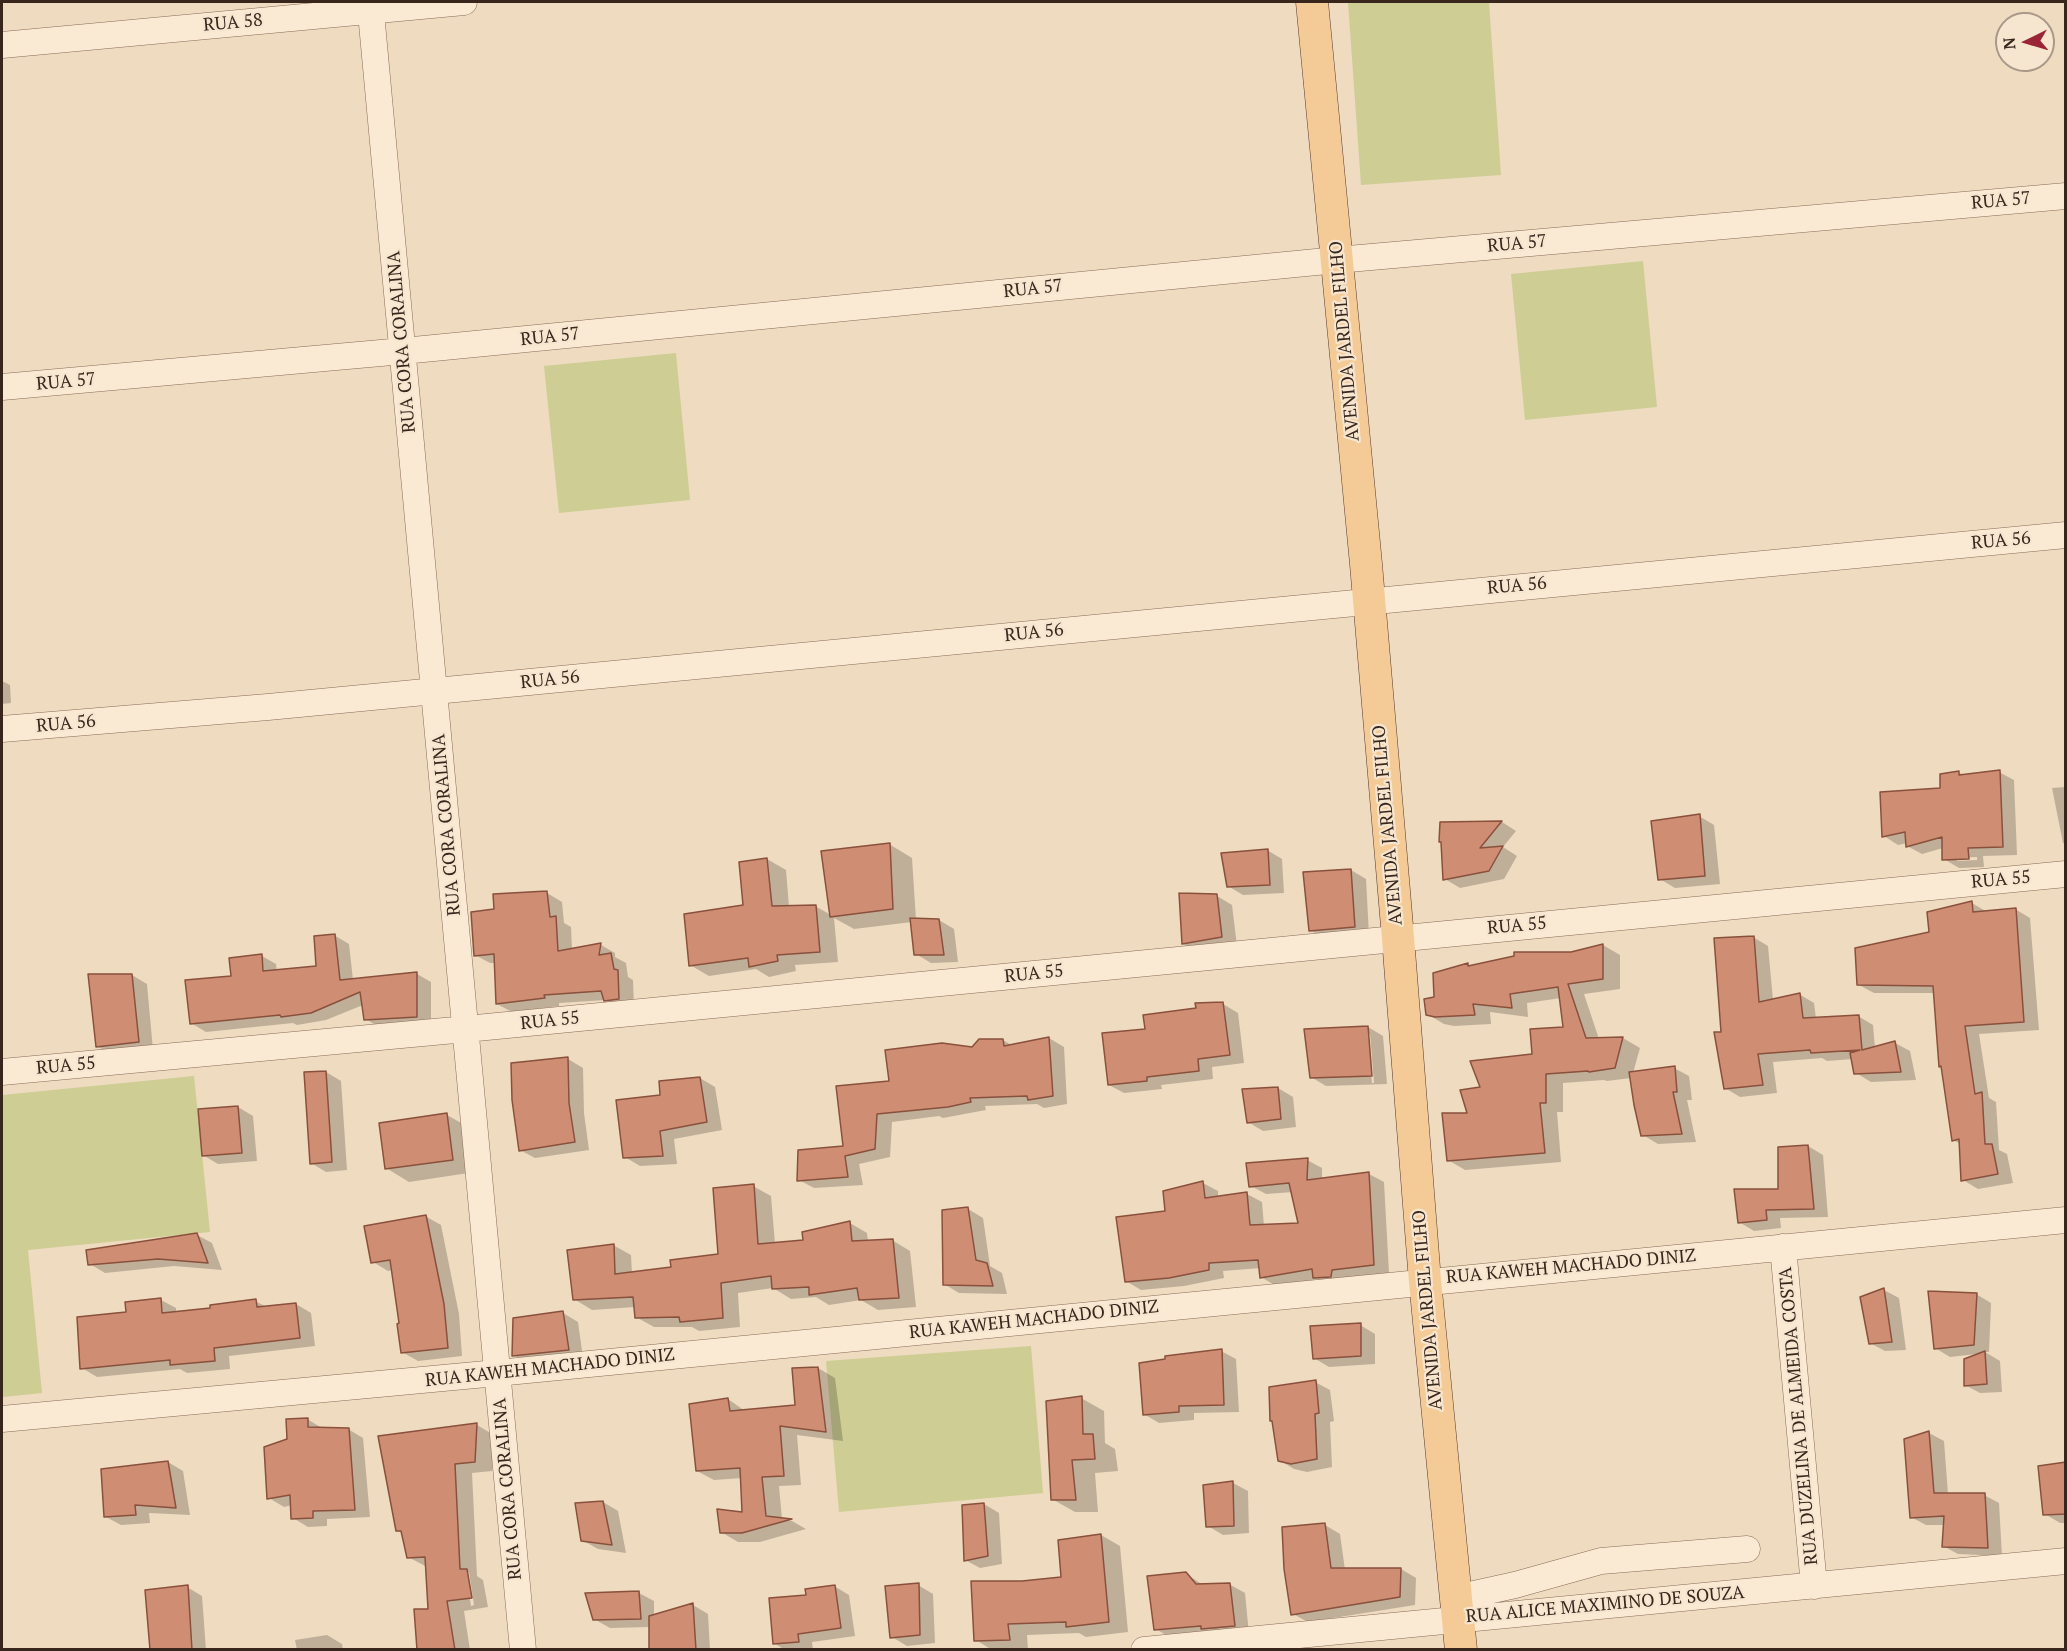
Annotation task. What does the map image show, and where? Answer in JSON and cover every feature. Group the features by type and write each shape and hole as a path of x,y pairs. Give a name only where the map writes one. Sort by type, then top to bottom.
{"main road":[{"name":"AVENIDA JARDEL FILHO","path":"1312,2 1369,600 1425,1281 1461,1650"}],"street":[{"name":"RUA 58","path":"2,45 371,6 464,2"},
{"name":"RUA CORA CORALINA","path":"371,6 523,1650"},
{"name":"RUA 57","path":"2,387 403,351 1337,260 2066,196"},
{"name":"RUA 56","path":"2,729 434,691 2066,535"},
{"name":"RUA 55","path":"2,1072 2066,874"},
{"name":"RUA KAWEH MACHADO DINIZ","path":"2,1419 2066,1220"},
{"name":"RUA DUZELINA DE ALMEIDA COSTA","path":"1783,1247 1814,1586"},
{"path":"1457,1608 1515,1585 1601,1561 1747,1550"},
{"name":"RUA ALICE MAXIMINO DE SOUZA","path":"1144,1650 1457,1608 1814,1586 2066,1562"}],"shaded area":[{"path":"1348,2 1489,2 1501,175 1361,185"},
{"path":"1643,261 1657,407 1525,420 1511,274"},
{"path":"676,353 690,500 559,513 544,366"},
{"path":"194,1076 210,1232 28,1250 42,1393 3,1397 2,1095"},
{"path":"1031,1346 1043,1493 839,1512 826,1361"}],"building":[{"path":"2000,770 2003,847 1968,848 1969,859 1942,860 1942,837 1906,847 1905,832 1882,837 1880,792 1940,788 1940,774 1959,771 1959,775"},
{"path":"1700,814 1705,876 1658,880 1651,821"},
{"path":"1502,821 1480,848 1503,846 1489,871 1443,880 1441,842 1439,842 1440,822"},
{"path":"890,843 893,909 830,917 821,851"},
{"path":"1268,849 1270,885 1227,887 1221,853"},
{"path":"767,858 772,906 816,905 820,952 777,955 778,961 749,967 748,958 689,966 684,914 743,905 739,862"},
{"path":"1351,869 1355,927 1309,931 1303,872"},
{"path":"547,891 550,917 556,916 558,951 601,943 599,955 611,953 614,969 618,970 619,999 604,1001 601,991 544,995 545,998 496,1004 494,954 474,956 471,912 494,909 493,894"},
{"path":"1179,893 1217,894 1222,937 1182,944"},
{"path":"1972,901 1973,912 2016,908 2024,1022 1965,1026 1975,1094 1982,1092 1985,1144 1992,1144 1998,1174 1961,1181 1959,1139 1952,1141 1941,1066 1939,1067 1933,986 1857,985 1855,948 1929,932 1927,912"},
{"path":"910,918 939,919 944,955 914,955"},
{"path":"335,934 340,980 417,972 417,1017 364,1020 360,992 311,1013 190,1024 185,980 231,976 229,958 262,954 263,971 316,966 314,936"},
{"path":"1754,936 1759,1002 1800,993 1803,1018 1859,1015 1862,1050 1895,1041 1901,1072 1854,1074 1850,1053 1860,1050 1811,1053 1810,1050 1758,1054 1763,1085 1724,1089 1714,1032 1721,1032 1714,938"},
{"path":"1603,944 1603,979 1568,984 1586,1038 1623,1037 1615,1068 1546,1074 1546,1103 1540,1103 1545,1153 1447,1161 1442,1113 1467,1113 1460,1090 1480,1087 1470,1061 1532,1054 1530,1029 1563,1027 1558,987 1510,994 1512,1008 1473,1004 1475,1015 1435,1017 1426,1015 1424,999 1434,997 1433,973 1468,963 1468,966 1514,956 1514,952 1571,952"},
{"path":"88,974 132,974 139,1042 96,1047"},
{"path":"1223,1002 1230,1055 1198,1059 1199,1071 1147,1077 1147,1081 1108,1085 1102,1033 1145,1029 1143,1015 1196,1008 1195,1003"},
{"path":"1368,1026 1372,1076 1310,1078 1304,1029"},
{"path":"1049,1037 1053,1096 1028,1100 1027,1096 970,1098 971,1102 948,1107 877,1114 875,1149 845,1156 848,1177 797,1181 798,1150 843,1146 836,1086 889,1081 885,1050 942,1043 972,1047 979,1039 1003,1039 1004,1046"},
{"path":"568,1057 569,1103 575,1142 519,1151 512,1100 511,1063"},
{"path":"1675,1066 1677,1092 1673,1092 1682,1134 1641,1136 1629,1072"},
{"path":"326,1071 332,1162 310,1164 304,1072"},
{"path":"700,1077 707,1122 660,1131 663,1156 623,1158 616,1100 660,1095 659,1081"},
{"path":"1278,1087 1281,1119 1247,1123 1242,1089"},
{"path":"238,1106 242,1153 202,1156 198,1109"},
{"path":"447,1113 453,1160 385,1169 379,1123"},
{"path":"1808,1145 1814,1209 1766,1210 1767,1220 1738,1223 1734,1189 1778,1189 1778,1147"},
{"path":"1308,1158 1307,1180 1369,1172 1374,1265 1332,1270 1331,1277 1313,1278 1312,1269 1260,1278 1258,1260 1209,1263 1209,1270 1169,1278 1125,1282 1116,1217 1165,1211 1163,1191 1203,1181 1205,1198 1247,1192 1250,1225 1298,1223 1289,1183 1249,1187 1246,1163"},
{"path":"754,1184 758,1244 803,1240 802,1232 850,1221 852,1241 893,1239 899,1298 859,1300 857,1288 809,1295 809,1287 772,1289 771,1276 721,1283 723,1318 680,1322 679,1317 635,1318 633,1297 573,1300 567,1250 614,1244 615,1274 671,1267 670,1260 718,1254 713,1188"},
{"path":"968,1207 976,1260 987,1263 993,1286 943,1285 942,1210"},
{"path":"426,1215 444,1304 448,1348 401,1353 390,1260 371,1263 364,1226"},
{"path":"197,1233 208,1263 158,1259 88,1265 86,1250"},
{"path":"1884,1288 1892,1342 1869,1344 1860,1297"},
{"path":"1928,1291 1977,1293 1974,1345 1934,1349"},
{"path":"161,1298 162,1313 210,1308 210,1305 256,1299 257,1307 296,1303 300,1338 214,1348 215,1361 170,1365 170,1360 80,1369 77,1317 126,1312 125,1302"},
{"path":"563,1311 569,1350 512,1356 513,1318"},
{"path":"1361,1323 1361,1356 1313,1359 1310,1326"},
{"path":"1222,1349 1224,1405 1179,1406 1179,1412 1143,1415 1139,1363 1165,1359 1165,1356"},
{"path":"1985,1351 1987,1384 1964,1386 1964,1359"},
{"path":"818,1367 826,1432 780,1426 784,1476 762,1477 766,1516 792,1519 742,1533 720,1533 717,1509 742,1512 740,1468 696,1471 689,1404 728,1398 730,1411 795,1405 792,1368"},
{"path":"1316,1380 1319,1413 1315,1414 1317,1459 1291,1464 1278,1461 1272,1421 1270,1421 1269,1387"},
{"path":"1082,1396 1083,1434 1093,1434 1095,1459 1072,1460 1076,1500 1051,1500 1046,1401"},
{"path":"308,1418 308,1427 349,1428 355,1510 313,1511 313,1518 291,1519 290,1495 267,1499 264,1447 287,1439 286,1419"},
{"path":"477,1423 475,1462 455,1464 460,1569 467,1569 472,1598 447,1601 455,1650 417,1650 414,1609 428,1609 425,1557 407,1558 401,1531 396,1531 378,1436"},
{"path":"1929,1431 1934,1493 1985,1493 1988,1548 1942,1547 1944,1516 1910,1518 1904,1439"},
{"path":"168,1461 176,1508 135,1505 136,1515 104,1517 101,1469"},
{"path":"2066,1462 2066,1514 2043,1515 2038,1466"},
{"path":"1233,1481 1234,1526 1206,1527 1203,1485"},
{"path":"603,1501 612,1545 581,1541 575,1503"},
{"path":"984,1503 988,1556 964,1561 962,1505"},
{"path":"1325,1523 1331,1568 1401,1568 1400,1597 1291,1615 1284,1569 1282,1527"},
{"path":"1101,1534 1109,1622 1066,1627 1066,1622 1008,1624 1010,1640 974,1641 971,1581 1022,1581 1061,1577 1058,1540"},
{"path":"1186,1572 1196,1584 1230,1583 1235,1626 1154,1630 1147,1576"},
{"path":"919,1583 920,1635 890,1638 885,1586"},
{"path":"188,1585 192,1650 150,1650 145,1590"},
{"path":"835,1585 841,1628 798,1634 799,1642 773,1644 769,1598 806,1595 805,1589"},
{"path":"639,1591 641,1619 593,1620 585,1593"},
{"path":"693,1603 696,1650 649,1650 649,1616"}]}
